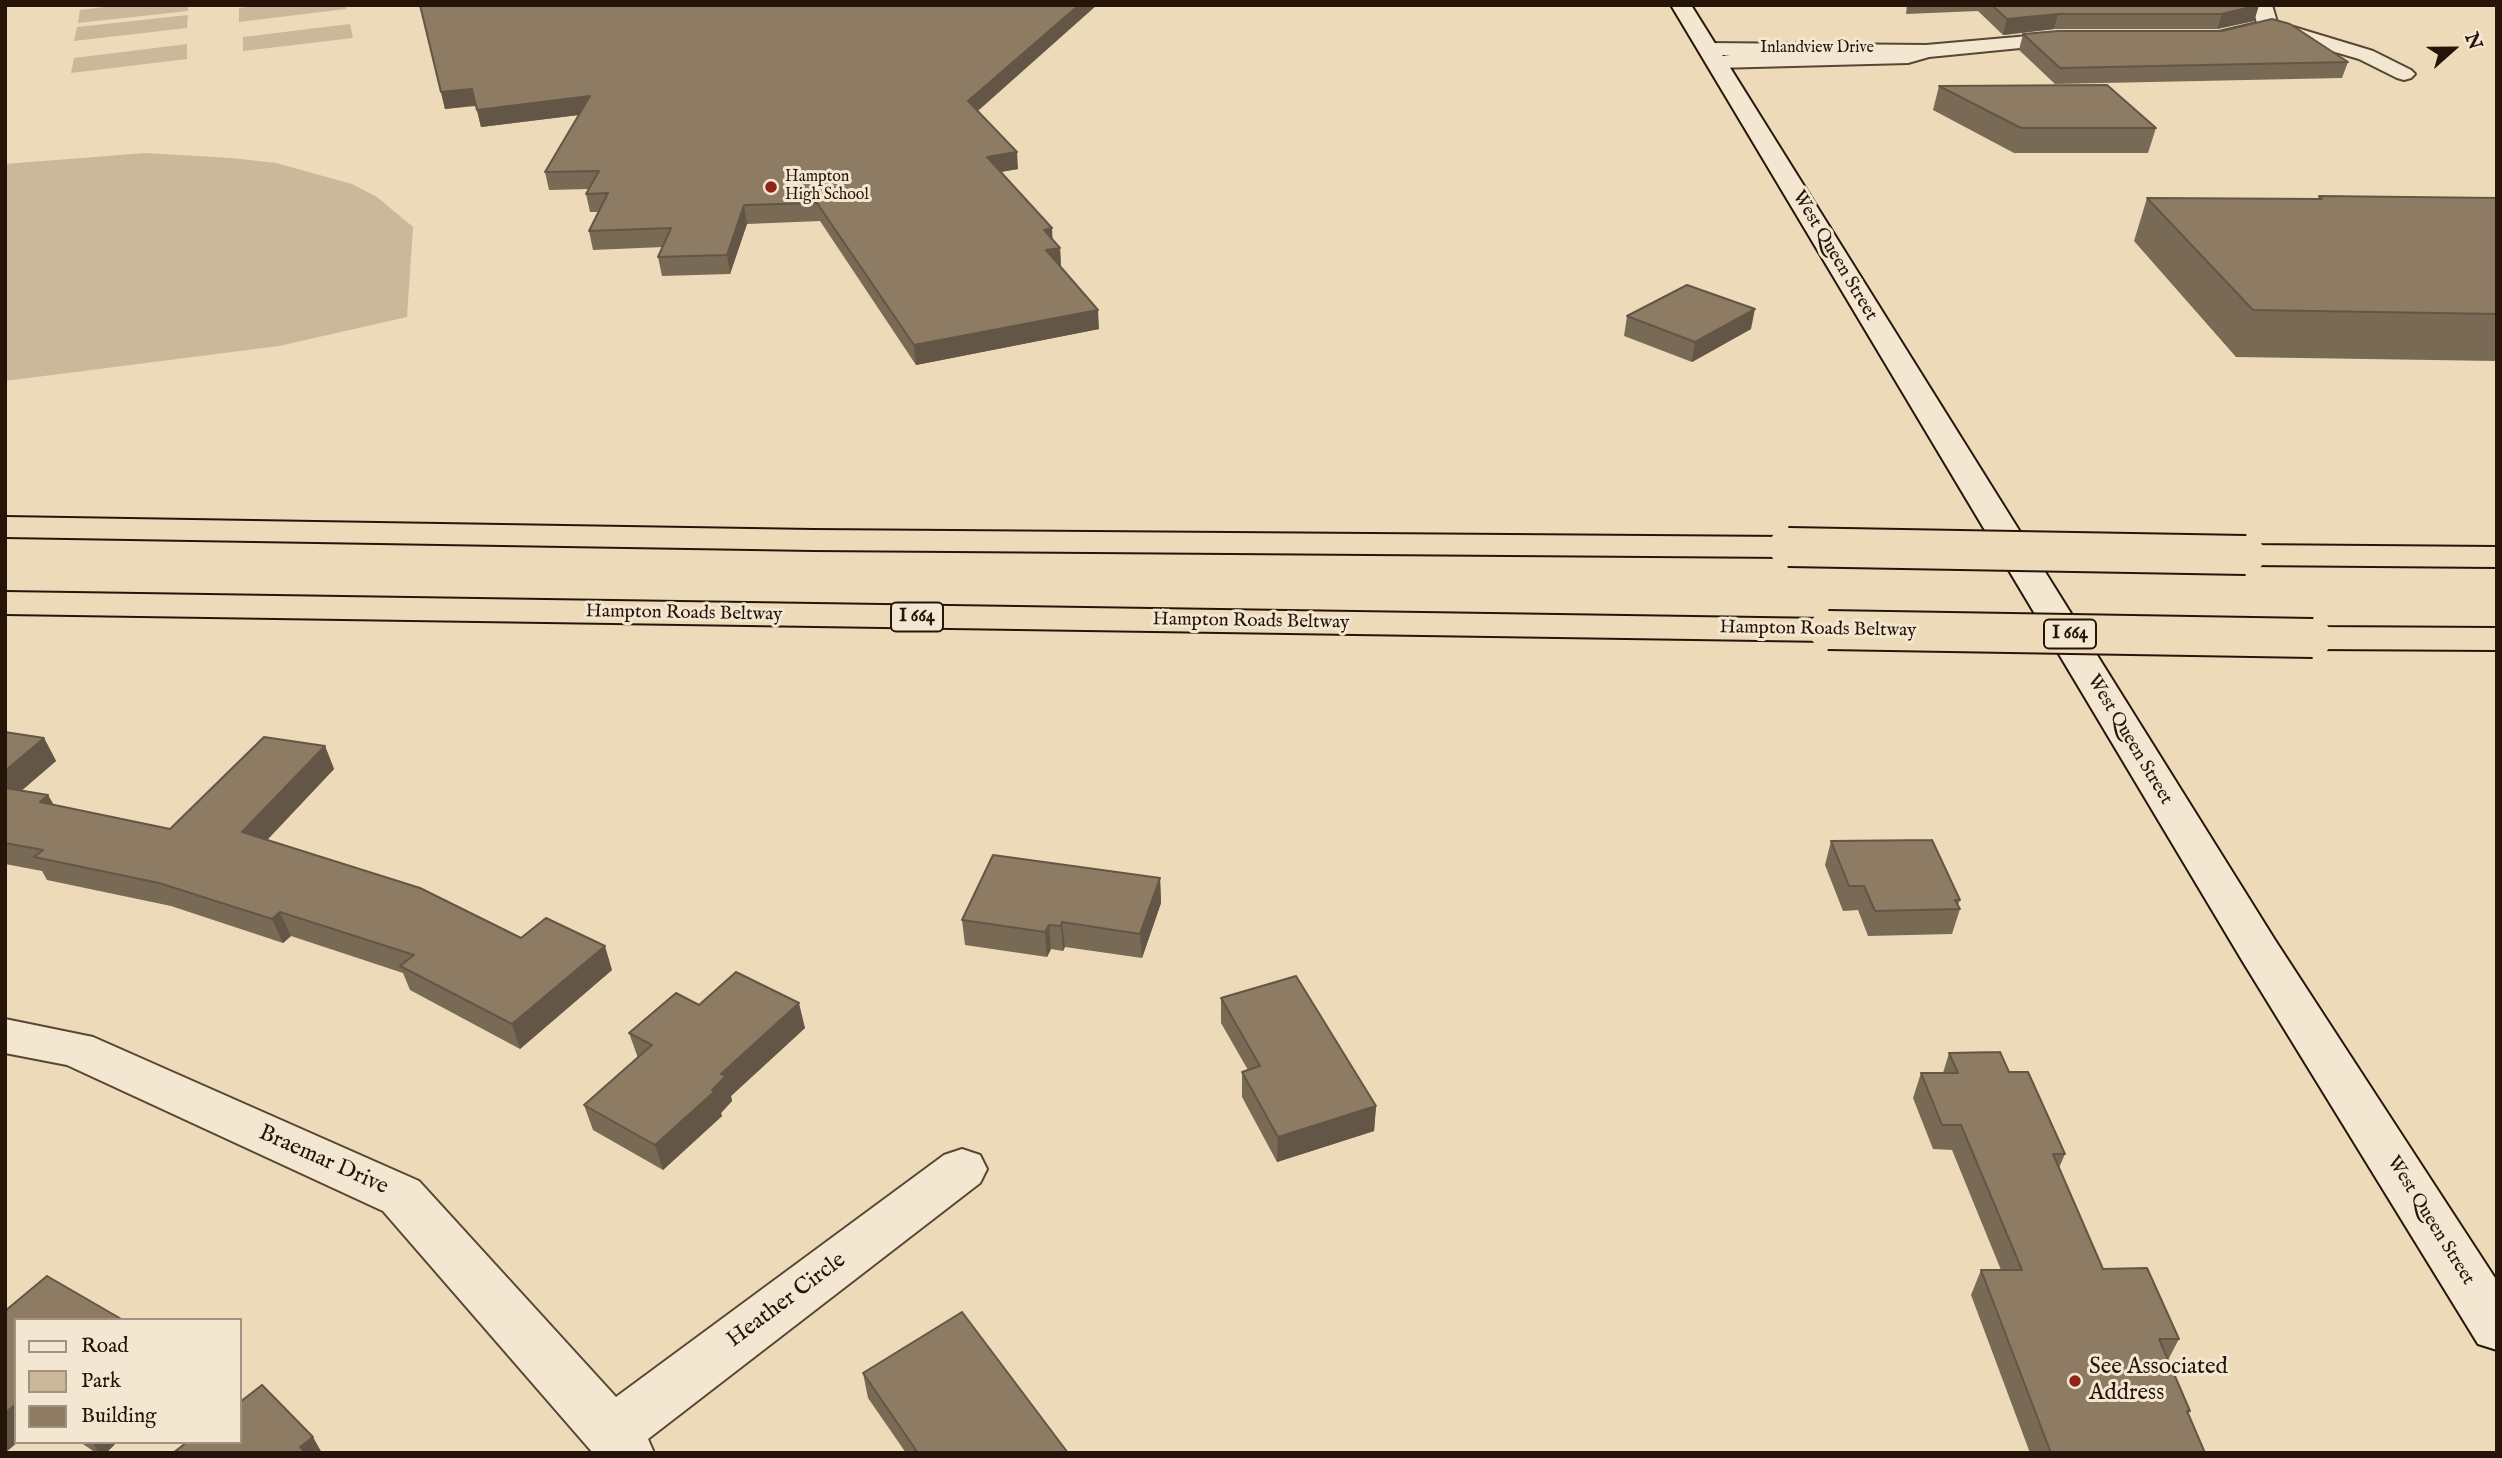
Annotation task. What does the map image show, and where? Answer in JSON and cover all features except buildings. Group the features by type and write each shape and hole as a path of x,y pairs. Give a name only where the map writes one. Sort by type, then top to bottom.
{"highway":[{"path":"5,527 841,540 1788,547 2497,557"},
{"name":"Hampton Roads Beltway","path":"5,603 2497,639"}],"main road":[{"name":"West Queen Street","path":"1681,5 2259,951 2497,1326"},
{"path":"2262,5 2268,26"},
{"path":"2204,38 2217,38 2268,26 2366,55 2404,74"},
{"name":"Inlandview Drive","path":"1712,56 1908,57 1926,51 2054,38 2095,38"},
{"name":"Braemar Drive","path":"5,1036 76,1049 401,1196 619,1443"},
{"name":"Heather Circle","path":"619,1443 962,1169"}],"green space":[{"path":"120,5 188,5 188,11 78,23 80,10"},
{"path":"266,5 346,5 346,9 239,22 239,8"},
{"path":"188,15 187,28 74,41 77,27"},
{"path":"350,24 353,38 243,51 243,37"},
{"path":"187,44 187,59 71,73 74,58"},
{"path":"145,153 276,163 352,184 377,197 413,227 407,317 279,346 5,381 5,164"}],"place":[{"name":"Hampton High School","path":"771,187"},
{"name":"See Associated Address","path":"2075,1381"}]}
